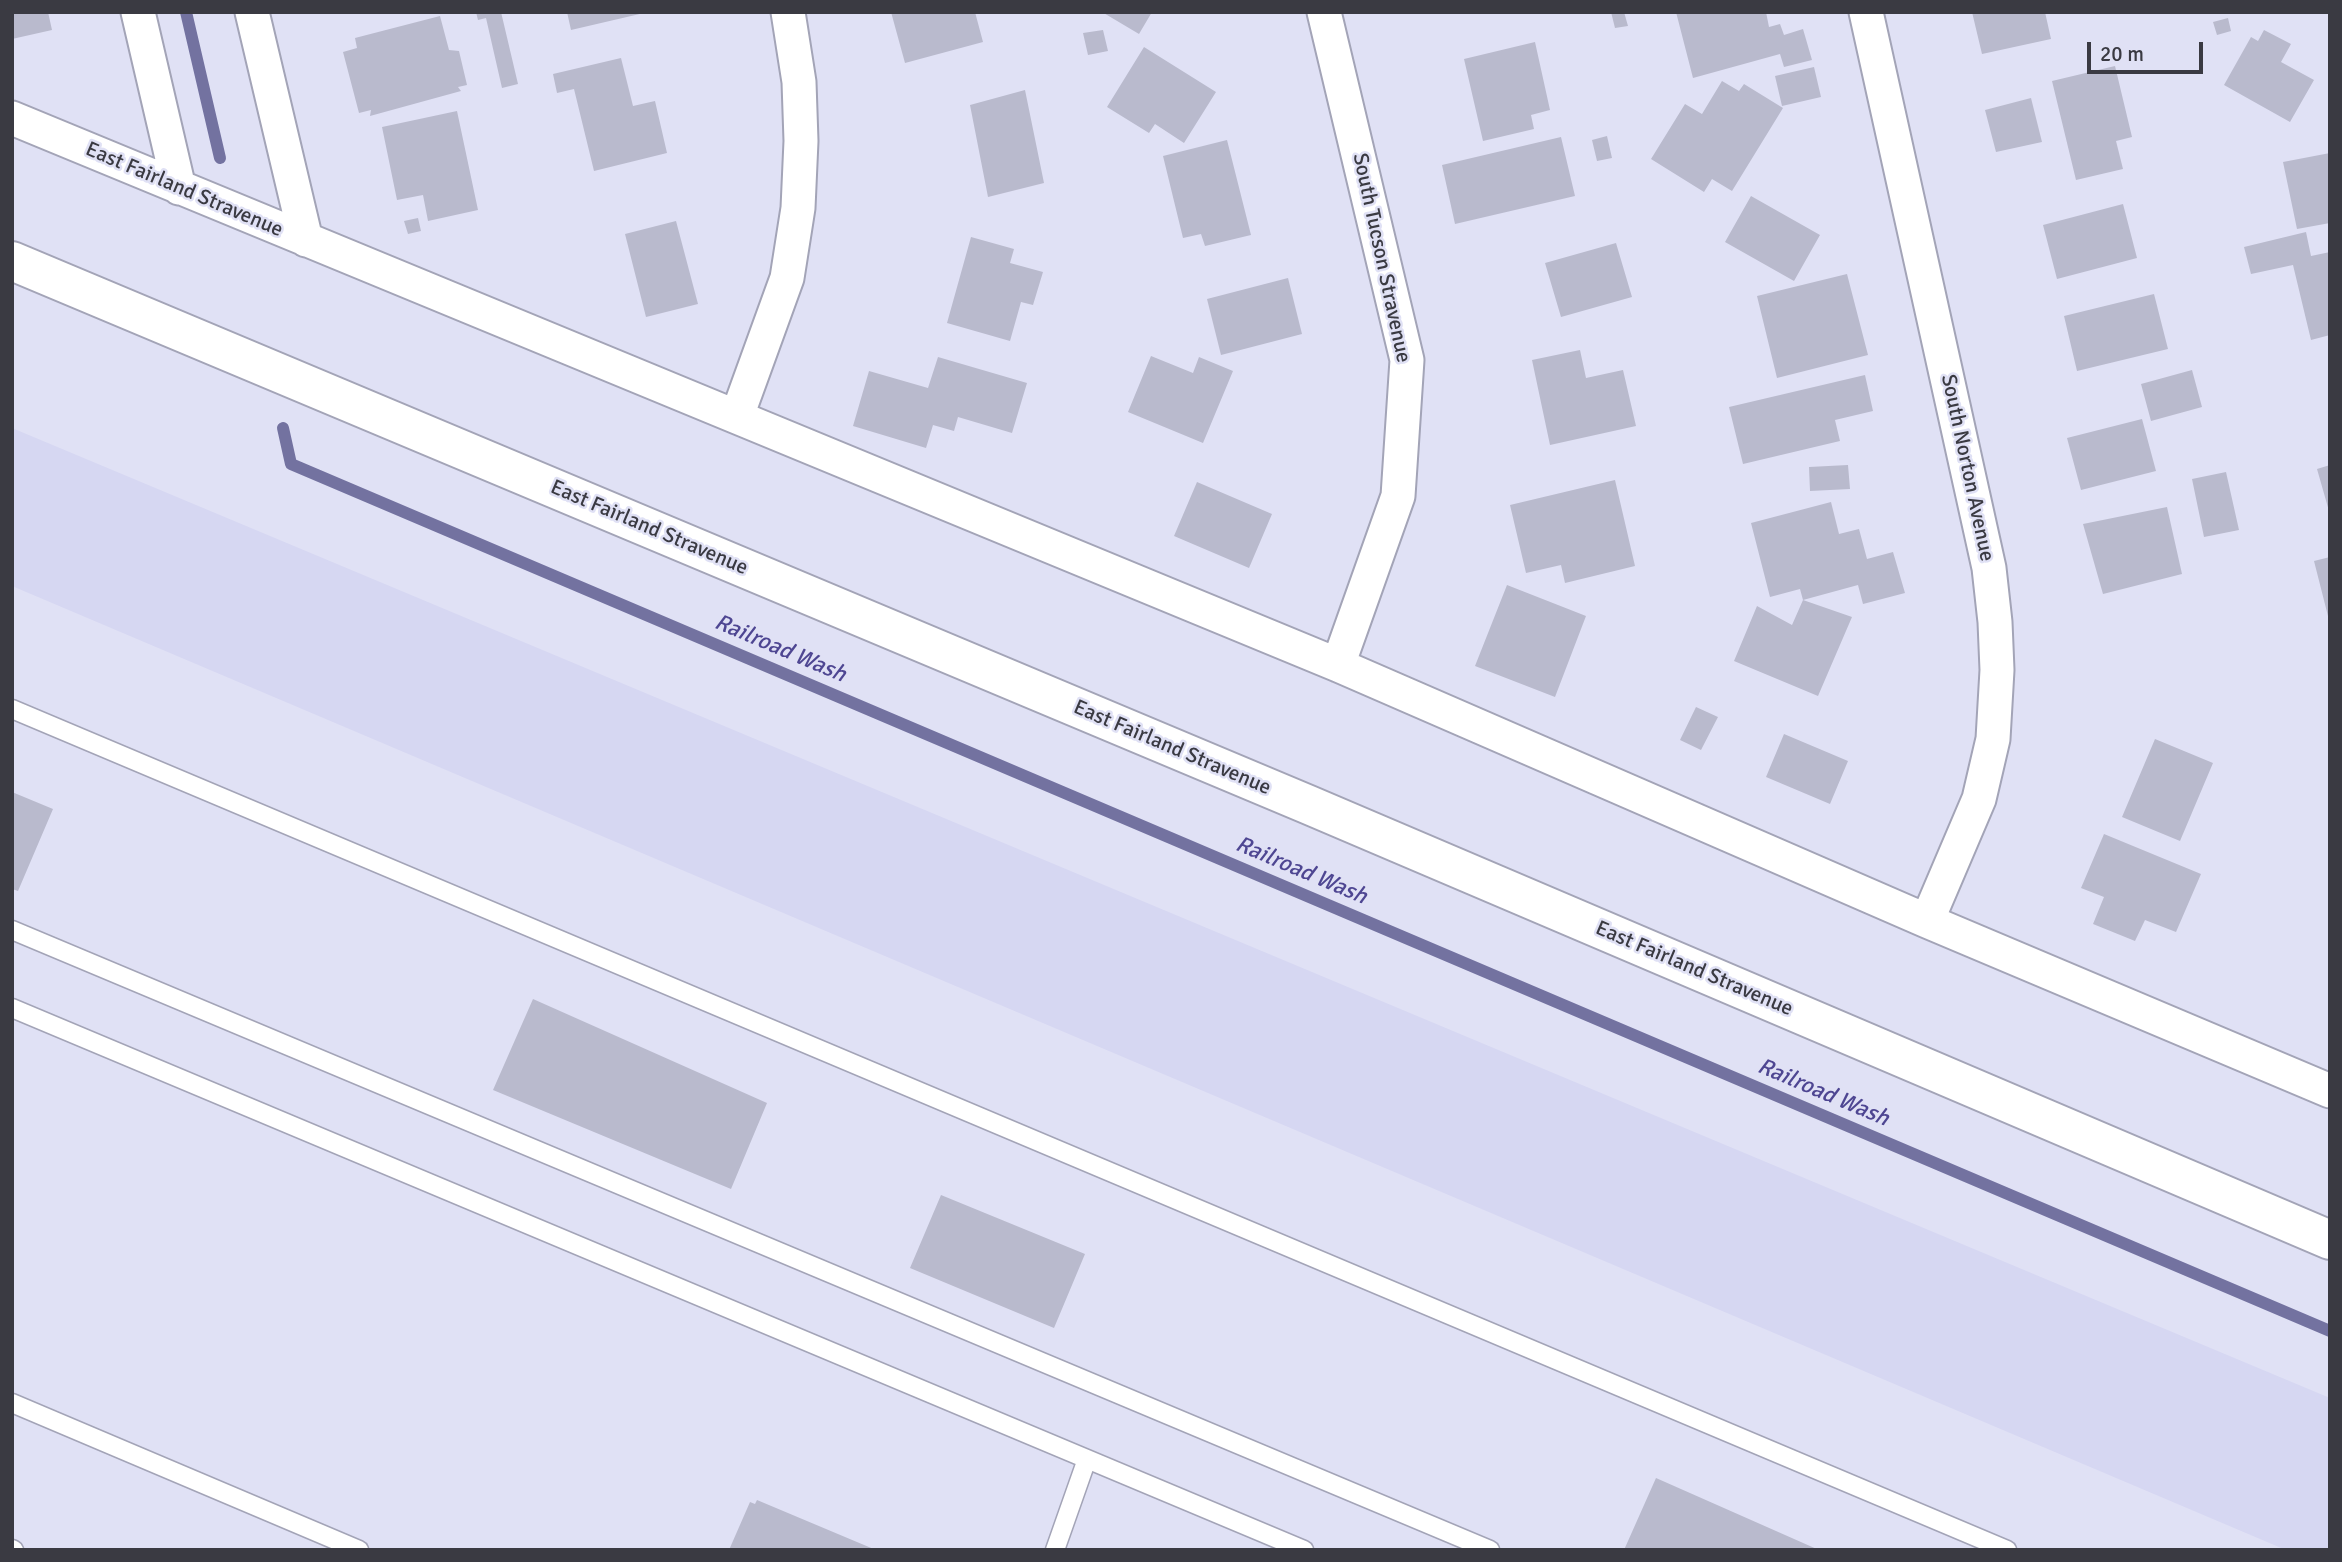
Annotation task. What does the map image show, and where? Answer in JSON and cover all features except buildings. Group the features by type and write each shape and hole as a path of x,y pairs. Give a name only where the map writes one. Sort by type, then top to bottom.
{"street":[{"path":"138,12 179,188"},
{"path":"252,12 306,240"},
{"path":"737,415 787,278 799,208 799,82 788,12"},
{"name":"South Tucson Stravenue","path":"1324,12 1407,360 1398,496 1338,665"},
{"name":"South Norton Avenue","path":"1866,12 1989,568 1995,622 1997,670 1993,739 1979,799 1927,921"},
{"name":"East Fairland Stravenue","path":"12,118 1338,665 1927,921 2330,1091"},
{"name":"East Fairland Stravenue","path":"12,261 1309,805 2330,1240"}],"lane":[{"path":"12,709 2007,1550"},
{"path":"12,930 1490,1550"},
{"path":"12,1008 1304,1550"},
{"path":"12,1403 359,1550"},
{"path":"1055,1550 1087,1459"}],"shaded area":[{"path":"12,428 2330,1398 2330,1550 2286,1550 12,586"}],"waterway":[{"name":"Railroad Wash","path":"186,12 220,158"},
{"name":"Railroad Wash","path":"283,428 291,464 2330,1331"}]}
